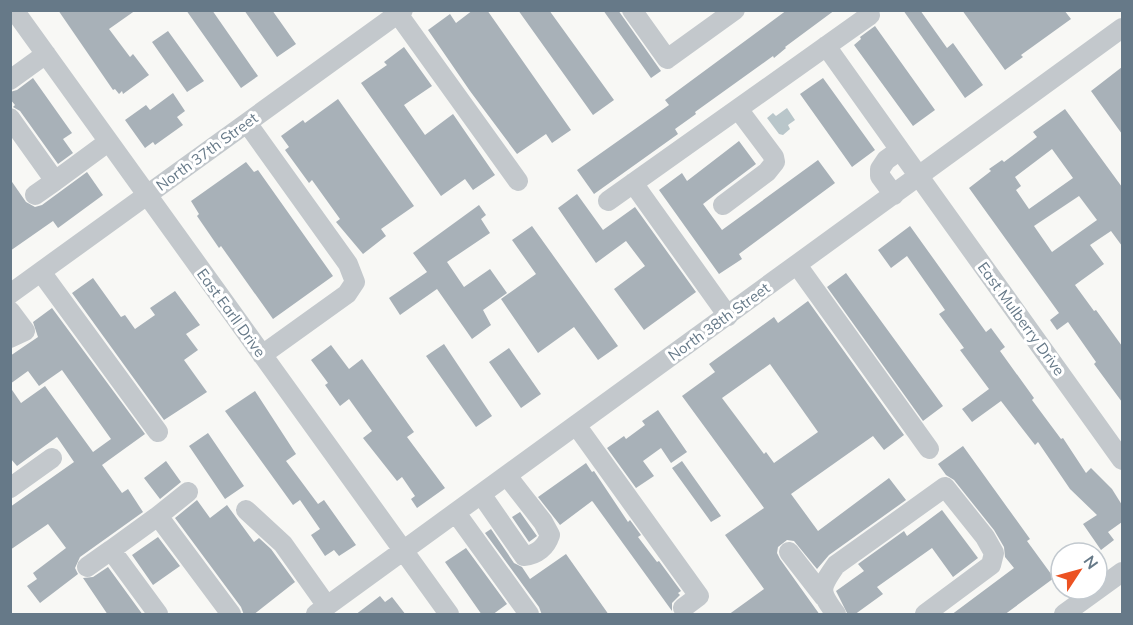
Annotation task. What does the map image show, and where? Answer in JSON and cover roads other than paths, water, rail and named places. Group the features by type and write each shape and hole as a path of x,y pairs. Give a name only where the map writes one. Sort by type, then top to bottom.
{"street":[{"name":"East Earll Drive","path":"14,10 449,615"},
{"path":"632,10 667,60 735,10"},
{"path":"400,12 518,181"},
{"name":"North 37th Street","path":"10,294 400,12"},
{"path":"608,201 870,15"},
{"name":"North 38th Street","path":"321,610 1122,28"},
{"name":"East Mulberry Drive","path":"826,46 1122,460"},
{"path":"10,80 46,54"},
{"path":"723,205 767,172 776,162 738,109"},
{"path":"10,118 55,181"},
{"path":"248,123 348,264 355,282 347,294 262,354"},
{"path":"34,195 108,142"},
{"path":"894,195 880,176 880,169 886,160 900,150"},
{"path":"633,183 728,316"},
{"path":"797,265 929,449"},
{"path":"40,272 158,432"},
{"path":"10,310 25,331 10,338"},
{"path":"576,425 699,596 683,608"},
{"path":"12,483 52,458"},
{"path":"481,494 524,556 531,556 547,544 550,535 543,522 507,476"},
{"path":"824,597 823,583 836,565 945,487 985,537 994,553 991,565 925,615"},
{"path":"87,567 188,492"},
{"path":"246,510 283,544 321,610"},
{"path":"456,513 529,615"},
{"path":"158,516 231,615"},
{"path":"111,550 158,615"},
{"path":"789,552 836,615"},
{"path":"1064,615 1122,572"}]}
